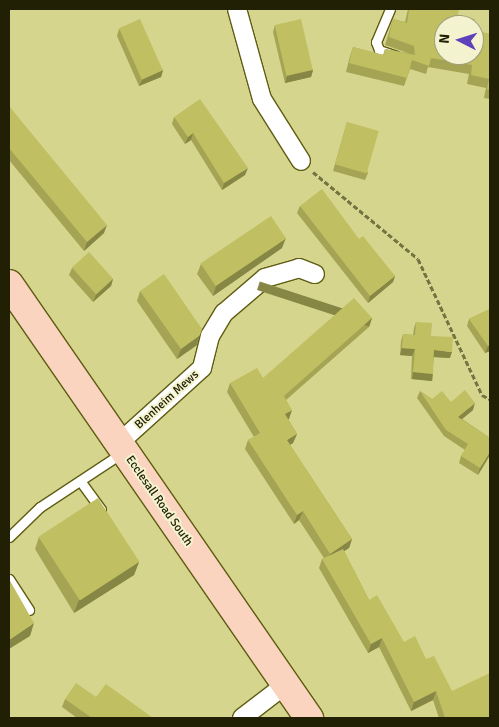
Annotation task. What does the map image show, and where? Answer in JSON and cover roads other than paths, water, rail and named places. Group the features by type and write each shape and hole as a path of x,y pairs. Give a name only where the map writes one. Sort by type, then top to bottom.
{"main road":[{"name":"Ecclesall Road South","path":"9,284 309,718"}],"street":[{"path":"237,9 262,99 301,161"},
{"name":"Blenheim Mews","path":"122,448 202,368 210,336 224,313 265,278 299,268 315,274"},
{"path":"242,718 285,685"}],"lane":[{"path":"390,9 376,42 380,50 407,59"},
{"path":"9,537 40,507 81,482 122,448"},
{"path":"81,482 109,522"},
{"path":"9,579 29,610"}]}
